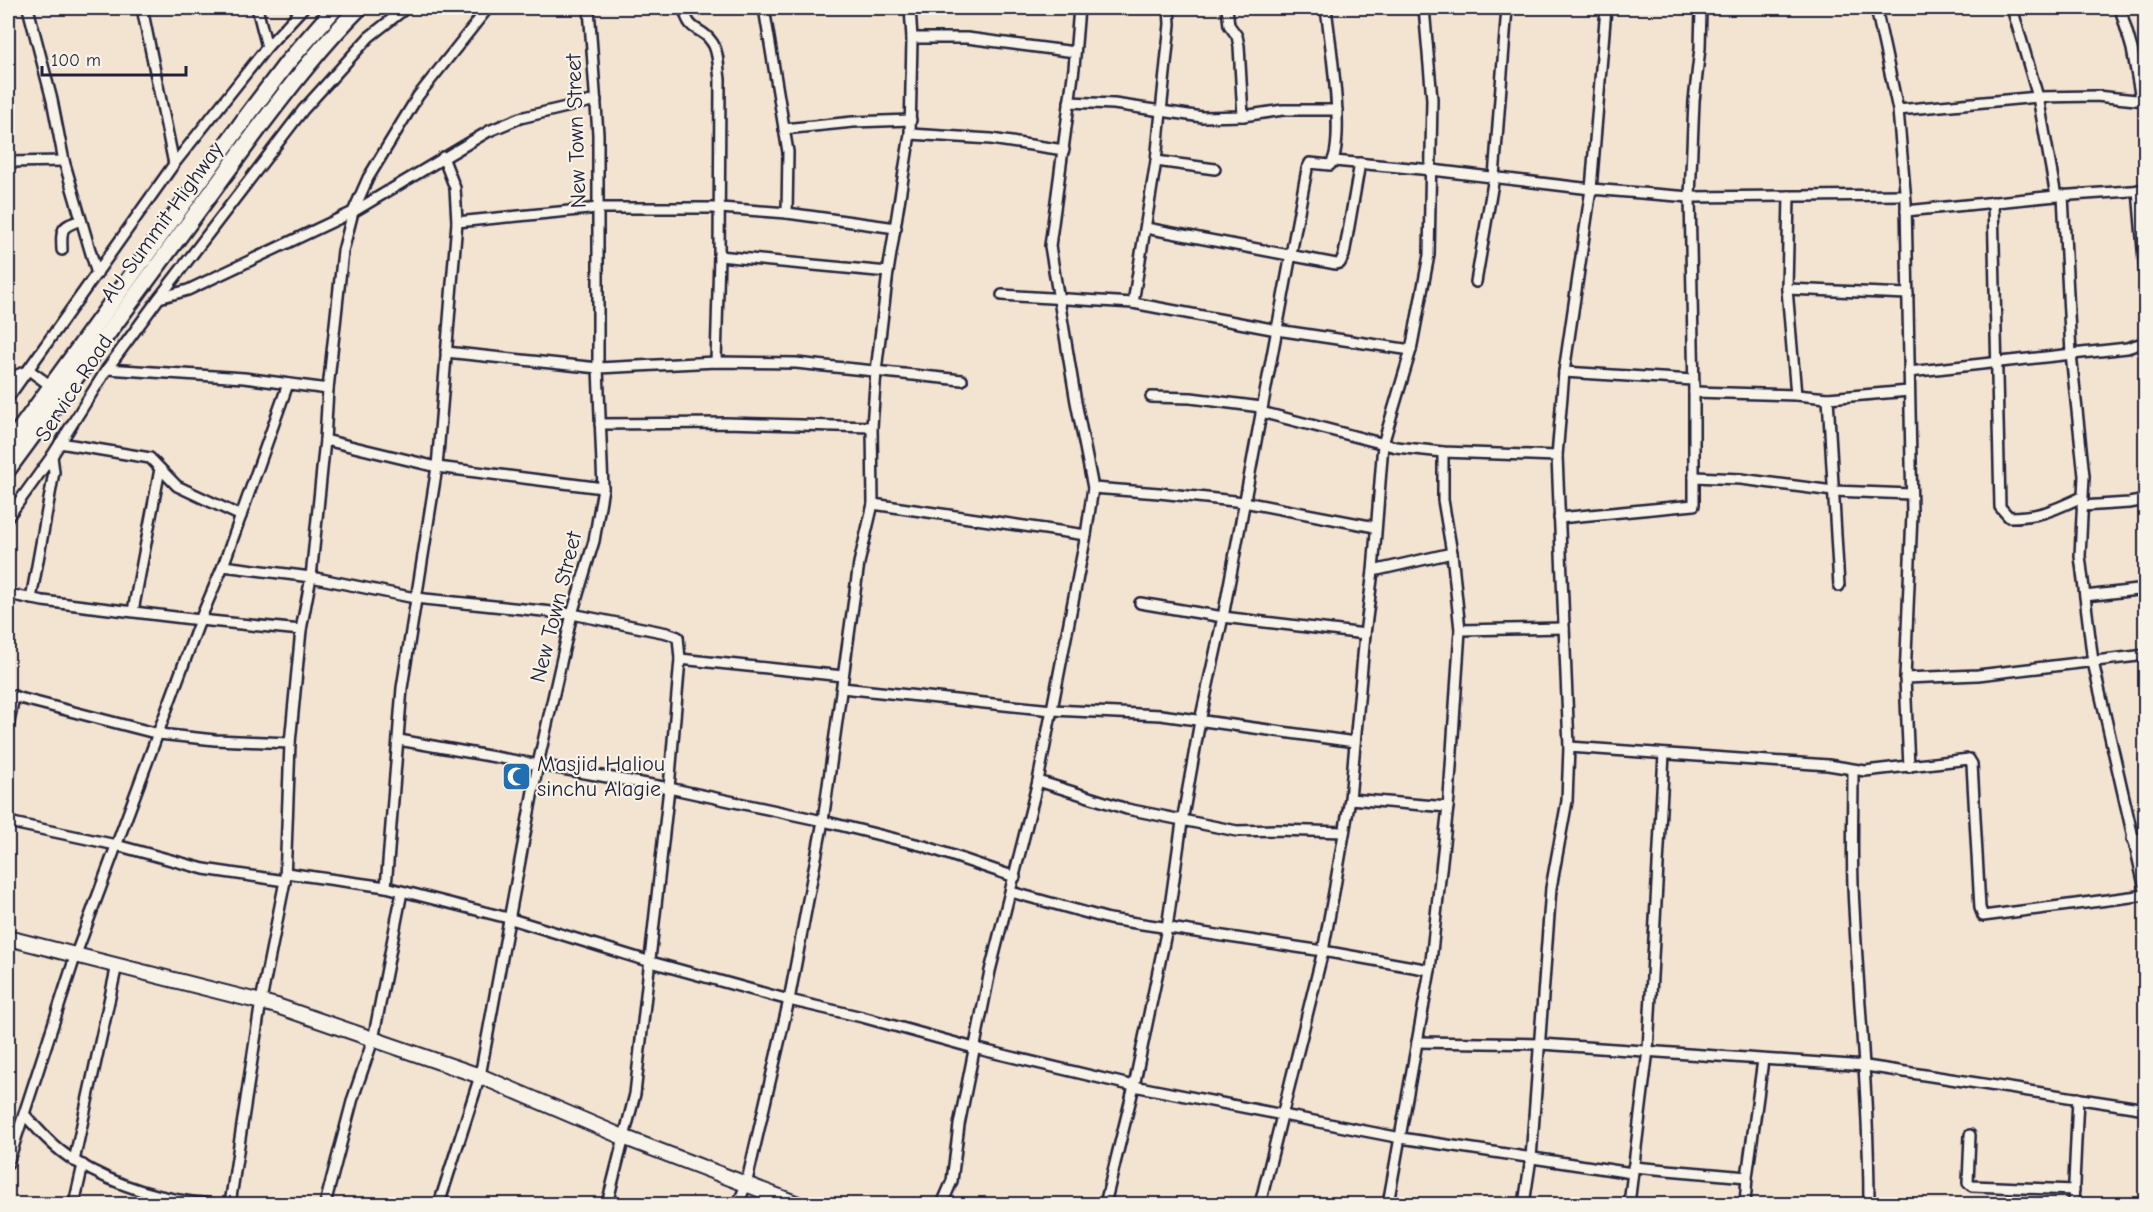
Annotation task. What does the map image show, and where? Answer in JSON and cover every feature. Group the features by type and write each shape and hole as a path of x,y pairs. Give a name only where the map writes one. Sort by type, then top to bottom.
{"main road":[{"name":"AU Summit Highway","path":"8,446 280,72 335,8"},
{"name":"AU Summit Highway","path":"8,469 274,109 341,26 359,8"}],"street":[{"path":"28,8 52,100 64,161 97,274"},
{"path":"142,8 174,164"},
{"path":"257,8 267,47"},
{"name":"Service Road","path":"8,398 174,164 267,47 303,8"},
{"name":"Service Road","path":"8,517 52,456 107,369 303,110 369,37 406,8"},
{"path":"230,1204 261,1001 286,877 290,743 301,630 311,578 326,440 328,389 344,251 353,212 368,178 418,96 488,8"},
{"name":"New Town Street","path":"439,1204 480,1076 538,764 572,614 594,542 603,488 598,368 599,208 596,100 589,8"},
{"path":"684,8 692,28 711,40 716,52 720,79 720,208 716,362"},
{"path":"764,8 788,152 787,213"},
{"path":"738,1204 746,1185 789,1000 823,821 859,563 873,504 872,427 876,371 888,272 910,134 912,38 910,8"},
{"path":"942,1204 952,1181 959,1125 990,971 1038,781 1093,488 1050,246 1070,102 1079,8"},
{"path":"1133,303 1156,162 1169,8"},
{"path":"1227,8 1229,25 1237,36 1239,46 1243,116"},
{"path":"1105,1204 1134,1086 1167,928 1182,822 1200,721 1223,617 1307,169 1310,163 1330,165 1334,161 1338,135 1337,110 1326,8"},
{"path":"1260,1204 1323,951 1350,799 1383,444 1411,350 1429,255 1432,99 1424,8"},
{"path":"1476,282 1494,177 1507,8"},
{"path":"1524,1204 1531,1158 1541,1044 1551,888 1567,801 1569,747 1557,456 1564,372 1591,189 1606,8"},
{"path":"1559,518 1694,505 1690,197 1701,8"},
{"path":"1876,8 1898,110 1906,211 1911,494 1905,678 1909,767"},
{"path":"1569,747 1828,765 1865,771 1969,759 1972,764 1980,908 1983,916 2145,895 2093,662 2080,556 2084,476 2071,354 2059,195 2038,97 2012,8"},
{"path":"1898,110 2038,97 2096,96 2143,100 2120,8"},
{"path":"912,38 967,38 1075,52"},
{"path":"159,298 188,290 353,212 489,131 520,118 596,100"},
{"path":"1070,102 1114,104 1202,117 1243,116 1282,110 1337,110"},
{"path":"784,129 853,122 911,120"},
{"path":"910,134 991,139 1064,150"},
{"path":"386,887 402,688 437,467 457,222 455,188 442,157"},
{"path":"8,162 64,161"},
{"path":"1334,161 1591,189 1690,197 1905,195"},
{"path":"1156,162 1215,169"},
{"path":"1146,228 1335,264 1342,260 1360,163"},
{"path":"1906,211 2059,195 2142,190 2145,285"},
{"path":"1789,196 1787,289 1796,394"},
{"path":"1993,202 2000,507 2008,517 2025,517 2049,513 2082,502 2129,503 2145,500"},
{"path":"457,222 599,208 720,208 787,213 896,228"},
{"path":"62,250 61,232 63,228 81,220"},
{"path":"719,256 888,272"},
{"path":"1787,289 1908,294"},
{"path":"1002,295 1133,303 1276,330 1411,350"},
{"path":"1909,372 2127,348 2145,341"},
{"path":"446,352 598,368 716,362 796,363 962,380"},
{"path":"107,369 244,378 328,389"},
{"path":"8,379 28,370 51,386"},
{"path":"1564,372 1693,380"},
{"path":"8,1163 76,954 200,620 223,566 288,384"},
{"path":"1694,392 1796,394 1828,398 1909,391"},
{"path":"1150,397 1191,398 1261,409 1396,447 1443,452 1557,456"},
{"path":"1828,398 1839,586"},
{"path":"600,424 726,423 872,427"},
{"path":"326,440 437,467 603,488"},
{"path":"60,443 150,458 177,486 241,516"},
{"path":"1388,1204 1430,970 1448,807 1460,630 1452,553 1443,500 1443,452"},
{"path":"31,599 54,471 52,456"},
{"path":"133,611 160,469"},
{"path":"1694,477 1741,479 1833,491 1911,494"},
{"path":"1093,488 1244,502 1375,526"},
{"path":"873,504 1086,535"},
{"path":"1373,571 1452,553"},
{"path":"223,566 311,578 415,598 572,614 678,637 680,659 669,788 635,1094 607,1204"},
{"path":"2085,596 2145,589"},
{"path":"8,594 31,599 200,620 301,630"},
{"path":"1140,603 1223,617 1365,634"},
{"path":"1460,630 1564,628"},
{"path":"1905,678 1978,675 2145,655"},
{"path":"680,659 843,676"},
{"path":"842,688 1052,710 1161,715 1355,742"},
{"path":"8,728 11,695 159,734 215,740 290,743"},
{"path":"399,740 669,788 823,821 924,846 1015,877"},
{"path":"1629,1204 1648,1050 1664,754"},
{"path":"1852,770 1854,905 1866,1066 1869,1204"},
{"path":"1038,781 1127,809 1182,822 1237,831 1344,832"},
{"path":"1350,799 1448,807"},
{"path":"8,822 116,845 204,869 386,887 508,918 651,962 789,1000 862,1017 974,1048 1134,1086 1401,1138 1531,1158 1632,1170 1747,1177"},
{"path":"2132,839 2145,838"},
{"path":"325,1204 353,1098 373,1040 402,892"},
{"path":"1011,892 1109,919 1323,951 1430,970"},
{"path":"8,938 261,1001 480,1076 623,1137 798,1204"},
{"path":"74,1204 79,1163 117,965"},
{"path":"1417,1042 1541,1044 1866,1066 2145,1109"},
{"path":"1745,1204 1763,1060"},
{"path":"2073,1204 2078,1098"},
{"path":"24,1114 45,1137 79,1163 128,1187 182,1202 212,1204"},
{"path":"1971,1136 1968,1183 1972,1186 2074,1190"}],"place":[{"name":"Masjid Haliou sinchu Alagie","path":"516,777"}]}
